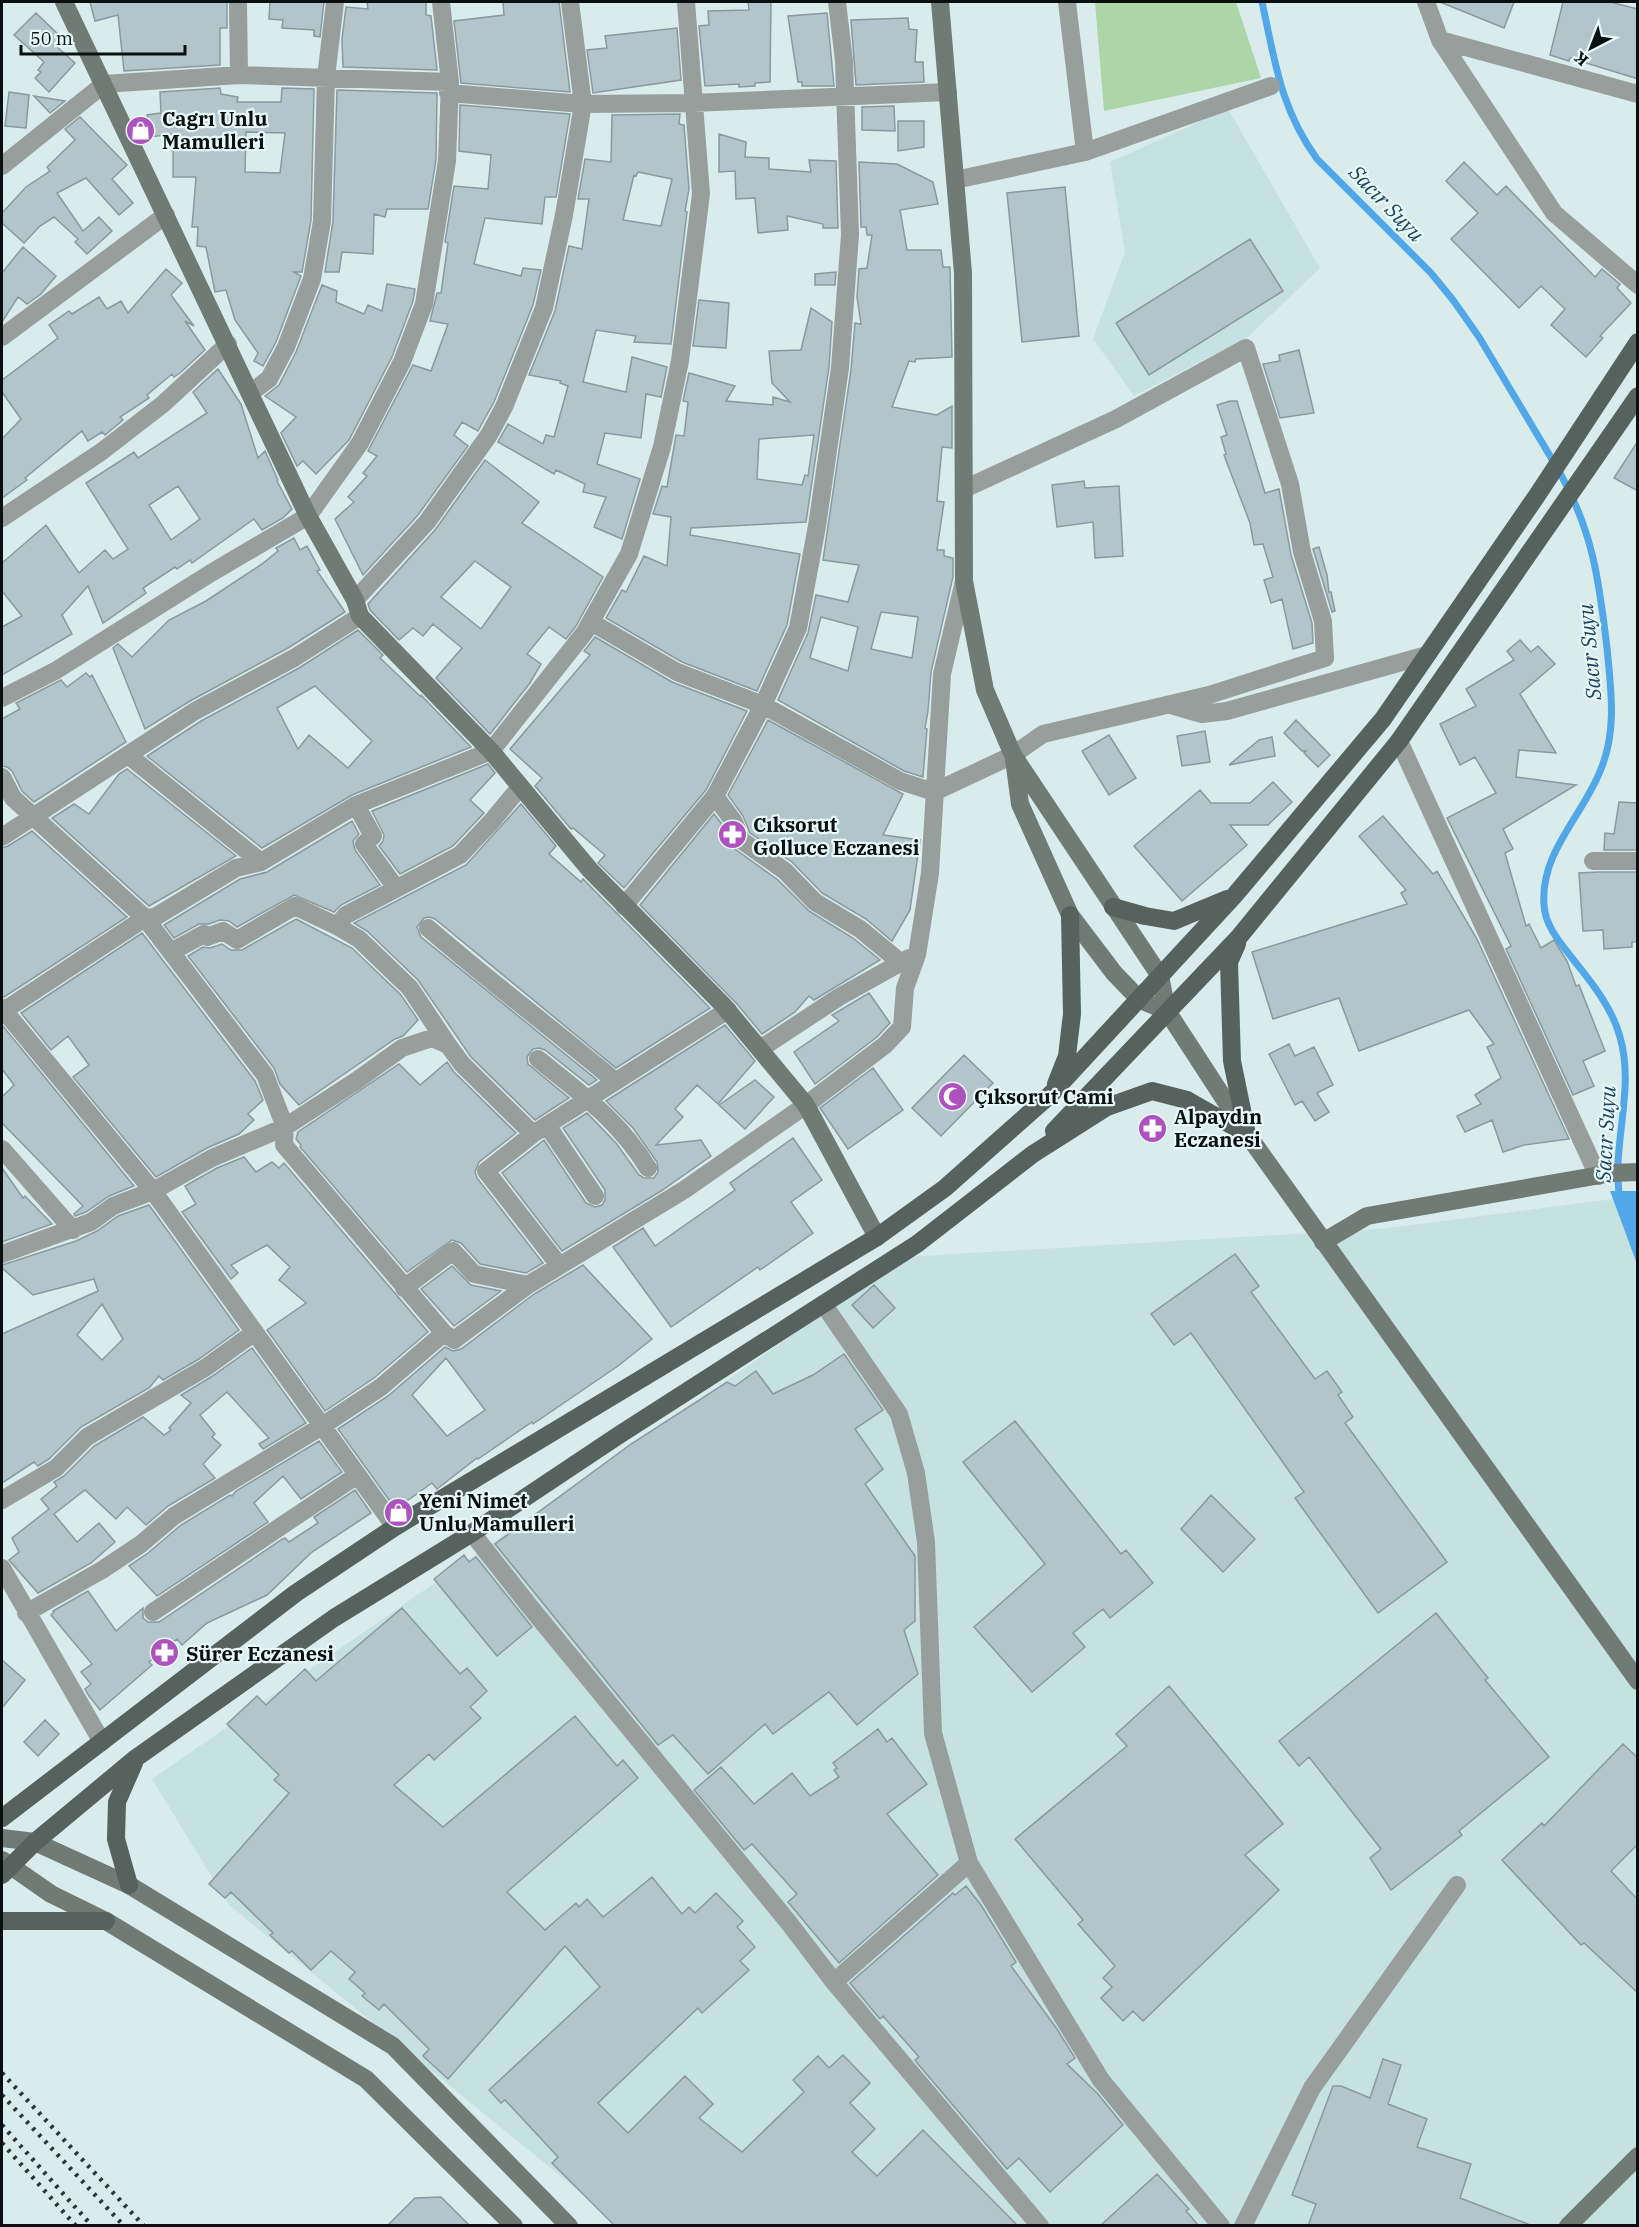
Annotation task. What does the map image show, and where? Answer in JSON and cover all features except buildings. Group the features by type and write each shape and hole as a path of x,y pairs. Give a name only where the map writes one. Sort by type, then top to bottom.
{"main road":[{"path":"2,1818 296,1593 395,1527 877,1237 945,1188 1052,1094 1234,896 1383,719 1593,413 1638,342"},
{"path":"1033,1154 1239,937 1399,741 1638,396"},
{"path":"1113,906 1145,916 1174,921 1234,896"},
{"path":"1052,1094 1067,1056 1072,1014 1070,915"},
{"path":"1239,937 1229,962 1232,1061 1247,1134"},
{"path":"5,1867 136,1758 334,1618 472,1533 619,1435 917,1244 1033,1154 1107,1107 1152,1091 1187,1100 1247,1134"},
{"path":"129,1885 116,1839 117,1802 136,1758"},
{"path":"2,1921 106,1921"}],"street":[{"path":"64,2 308,516 357,608 491,751 590,870 728,1010 806,1105 877,1237"},
{"path":"238,2 239,75"},
{"path":"250,393 269,379 286,347 312,279 322,221 326,77 335,2"},
{"path":"2,698 55,671 211,573 308,516 360,443 402,362 424,304 447,160 449,87 441,2"},
{"path":"2,837 195,711 294,658 357,608 427,522 477,452 504,407 544,308 564,215 582,104 570,2"},
{"path":"395,1527 356,1476 153,1191 2,1010 145,918 155,917 236,868 261,861 356,805 491,751 585,632 628,554 662,447 680,361 701,194 692,103 686,2"},
{"path":"624,906 715,796 762,705 798,628 817,526 840,368 850,235 844,61 837,2"},
{"path":"940,2 963,273 964,581 985,690 1013,755 1160,976 1167,1011 1247,1134 1638,1681"},
{"path":"1067,2 1085,152"},
{"path":"1426,2 1440,40 1554,213 1638,285"},
{"path":"1440,40 1638,94"},
{"path":"2,166 104,84 239,75 326,77 449,87 582,104 846,98 948,92"},
{"path":"955,180 1085,152 1271,86"},
{"path":"2,337 166,215"},
{"path":"2,518 101,452 163,404 228,344"},
{"path":"591,622 677,672 762,705 900,781 934,792 1013,755 1043,734 1209,695 1325,658 1323,621 1302,552 1290,484 1246,348 1116,419 964,489"},
{"path":"2,777 13,798 145,918 265,1075 285,1127 284,1146 404,1288 444,1333 454,1340 528,1285 684,1190 806,1105 885,1045 902,1027 905,988 917,955 930,873 942,674 964,581"},
{"path":"1168,705 1202,714 1227,711 1427,655"},
{"path":"1399,741 1605,1175"},
{"path":"128,755 261,861"},
{"path":"1013,755 1020,804 1070,915 1114,973 1140,1000 1167,1011"},
{"path":"337,926 346,915 460,855 520,787"},
{"path":"715,796 734,822 741,840 785,872 815,902 860,929 900,962"},
{"path":"356,805 373,836 364,844 396,888"},
{"path":"1593,861 1638,861"},
{"path":"171,952 204,934 207,937 223,932 237,939 295,906 337,926 359,939 410,988 462,1064 540,1130 595,1196"},
{"path":"428,928 615,1081"},
{"path":"760,1049 840,997 900,962 917,955"},
{"path":"559,1265 486,1171 540,1130 728,1010"},
{"path":"2,1254 91,1222 113,1206 153,1191 212,1158 285,1127 357,1081 402,1048 432,1038 448,1045"},
{"path":"538,1059 589,1098 633,1144 648,1168"},
{"path":"2,1149 73,1230"},
{"path":"1323,1242 1367,1216 1605,1175 1638,1172"},
{"path":"404,1288 453,1251 474,1274 528,1285"},
{"path":"824,1305 898,1414 916,1473 926,1542 933,1733 969,1863 1101,2080 1221,2226"},
{"path":"2,1500 56,1468 87,1437 205,1368 255,1332"},
{"path":"26,1612 102,1570 141,1544 174,1516 322,1426 381,1386 444,1333"},
{"path":"153,1612 356,1476"},
{"path":"472,1533 789,1923 834,1982 1040,2226"},
{"path":"2,1572 102,1742"},
{"path":"2,1838 35,1842 129,1885 393,2046 570,2226"},
{"path":"834,1982 969,1863"},
{"path":"5,1867 51,1894 106,1921 366,2079 514,2226"},
{"path":"1243,2226 1312,2088 1457,1885"},
{"path":"1569,2225 1638,2156"}],"shaded area":[{"path":"1228,109 1320,268 1248,337 1134,396 1093,339 1125,252 1110,162"},
{"path":"1637,1196 1637,2225 620,2225 229,1905 152,1779 905,1257 1380,1229"}],"green space":[{"path":"1095,2 1236,2 1261,78 1104,111"}],"water":[{"path":"1610,1191 1637,1191 1637,1264"}],"waterway":[{"name":"Sacır Suyu","path":"1262,2 1280,84 1305,140 1317,159 1431,273 1453,300 1479,337 1559,471 1580,515 1587,536 1601,600 1610,679 1611,725 1601,769 1564,835 1549,868 1544,905 1551,929 1602,998 1613,1017 1620,1037 1625,1084 1619,1147 1619,1199"}],"railway":[{"path":"2,2073 144,2226"},
{"path":"2,2095 124,2226"},
{"path":"2,2125 92,2226"},
{"path":"2,2143 76,2226"}],"place":[{"name":"Cagrı Unlu Mamulleri","path":"141,130"},
{"name":"Cıksorut Golluce Eczanesi","path":"732,835"},
{"name":"Çıksorut Cami","path":"953,1096"},
{"name":"Alpaydın Eczanesi","path":"1153,1128"},
{"name":"Yeni Nimet Unlu Mamulleri","path":"398,1512"},
{"name":"Sürer Eczanesi","path":"165,1653"}]}
